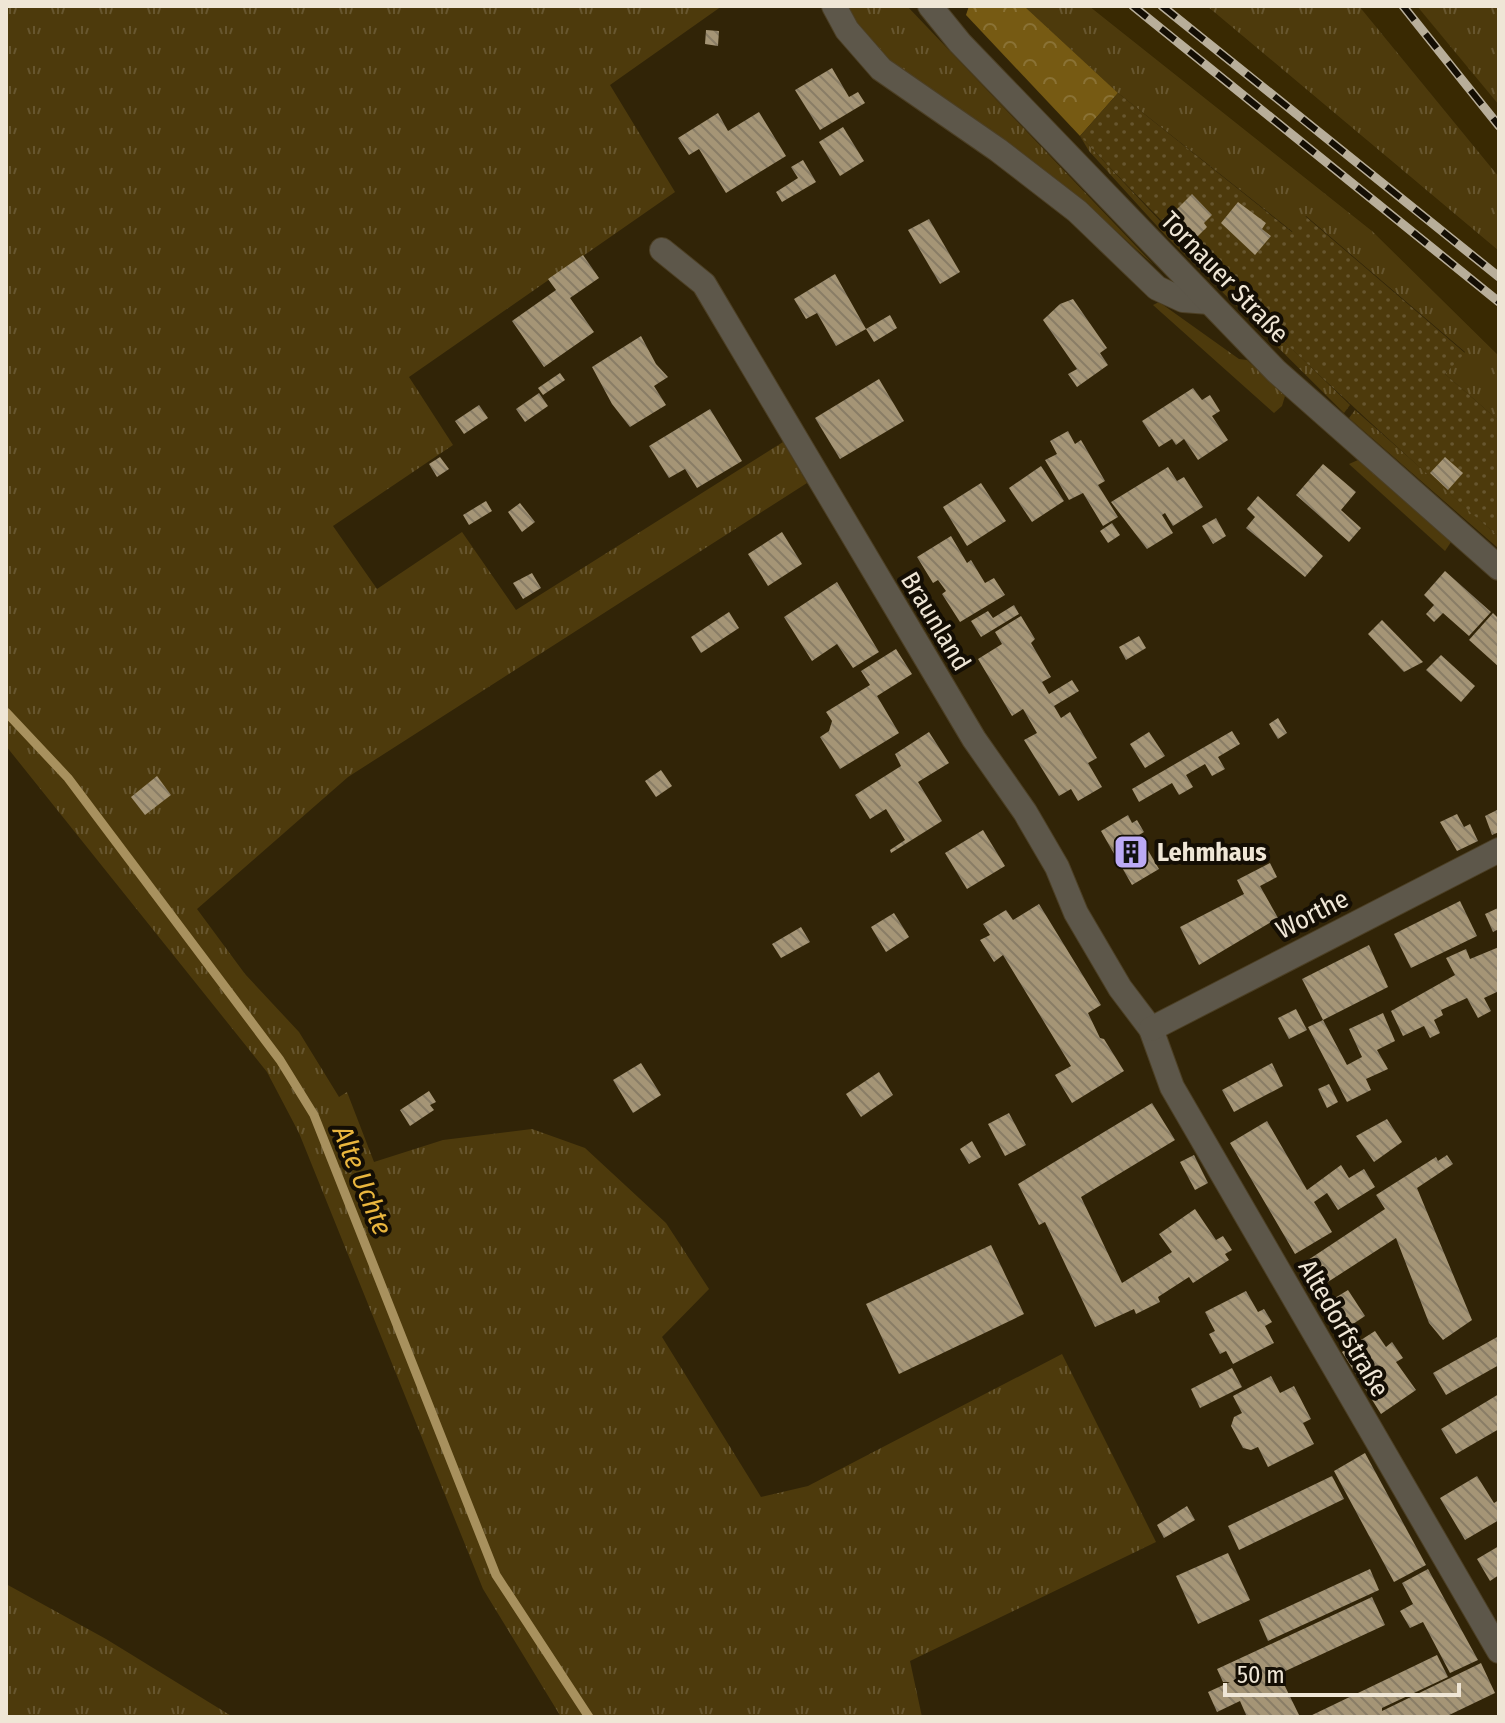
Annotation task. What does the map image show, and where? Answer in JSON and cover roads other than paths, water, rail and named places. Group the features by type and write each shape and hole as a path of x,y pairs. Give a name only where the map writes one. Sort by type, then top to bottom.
{"street":[{"path":"834,6 847,30 881,69 998,150 1077,211 1157,288 1183,300 1209,302"},
{"name":"Tornauer Straße","path":"930,6 951,33 1209,302 1310,401 1499,568"},
{"name":"Braunland","path":"662,250 704,284 974,739 1025,812 1057,867 1076,913 1120,988 1151,1029"},
{"name":"Worthe","path":"1151,1029 1499,850"},
{"name":"Altedorfstraße","path":"1151,1029 1172,1087 1499,1651"}],"waterway":[{"name":"Alte Uchte","path":"6,712 68,778 280,1060 314,1115 496,1575 589,1717"}],"railway":[{"path":"1133,6 1499,302"},
{"path":"1162,6 1499,277"},
{"path":"1403,6 1499,126"}],"place":[{"name":"Lehmhaus","path":"1131,852"}]}
